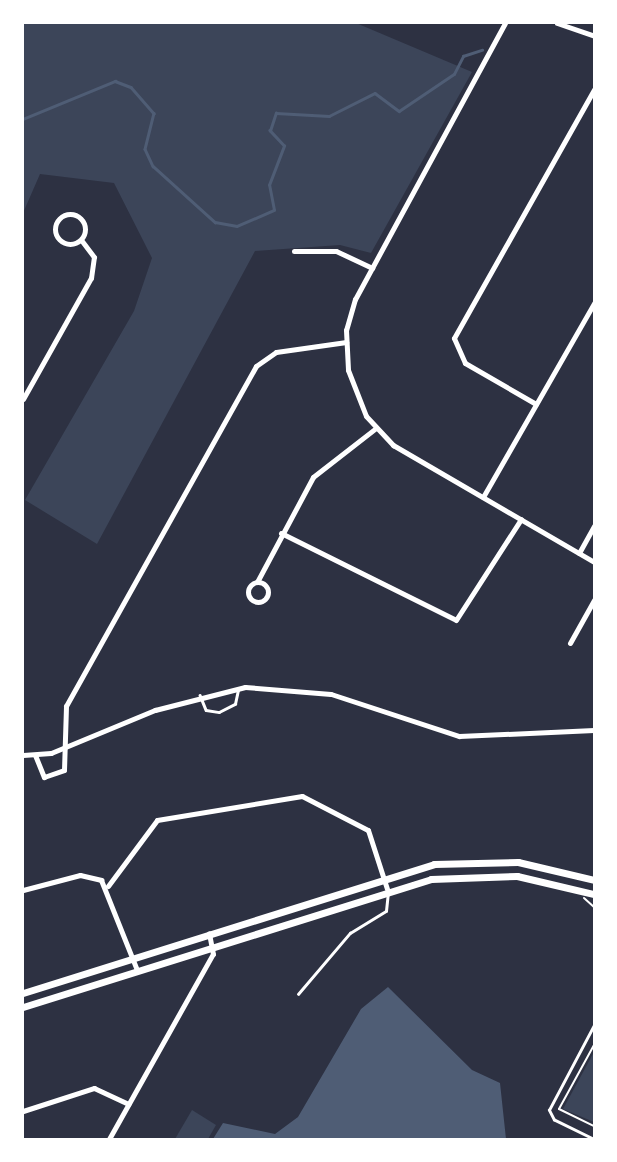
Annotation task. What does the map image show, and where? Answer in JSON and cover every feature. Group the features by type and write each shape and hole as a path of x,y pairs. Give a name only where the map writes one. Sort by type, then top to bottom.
{"street":[{"path":"505,23 372,268 350,314 346,342 352,386 376,428 483,497 594,562"},
{"path":"557,23 594,36"},
{"path":"536,404 465,363 454,338 594,90"},
{"path":"23,399 91,278 94,257 81,240 80,218 62,217 59,239 81,240"},
{"path":"295,251 336,251 372,268"},
{"path":"483,497 594,303"},
{"path":"35,755 38,772 52,777 64,770 68,702 256,366 276,352 346,342"},
{"path":"23,383 30,387"},
{"path":"257,582 281,533 316,473 376,428"},
{"path":"281,533 459,620 521,519"},
{"path":"579,553 594,526"},
{"path":"569,643 594,600"},
{"path":"23,755 35,755 66,747 200,695 238,688 331,694 459,736 594,730"},
{"path":"107,886 157,820 299,796 368,830 387,890"},
{"path":"23,993 384,877 482,860 536,864 594,878 591,893 484,874 387,890 23,1007"},
{"path":"23,890 83,875 107,886 137,970"},
{"path":"109,1139 212,946 209,933"},
{"path":"23,1111 96,1088 129,1104"}],"lane":[{"path":"200,695 206,710 219,712 235,704 238,688"},
{"path":"298,994 350,933 386,911 387,890"},
{"path":"593,1139 554,1120 549,1110 594,1025"}],"path":[{"path":"583,902 594,907"},
{"path":"594,1045 559,1109 594,1126"}],"shaded area":[{"path":"23,23 356,23 472,72 371,253 340,245 255,251 97,544 25,500 134,311 152,258 114,183 40,174 23,213"},
{"path":"388,987 472,1070 500,1083 506,1139 213,1139 223,1123 275,1134 298,1117 361,1009"},
{"path":"594,1052 594,1122 563,1109"},
{"path":"192,1110 216,1125 208,1139 175,1139"}],"waterway":[{"path":"23,119 115,81 131,87 154,113 145,149 153,166 215,222 237,226 274,210 269,185 284,146 270,131 276,113 329,116 375,93 399,111 454,74 463,56 482,50"}]}
